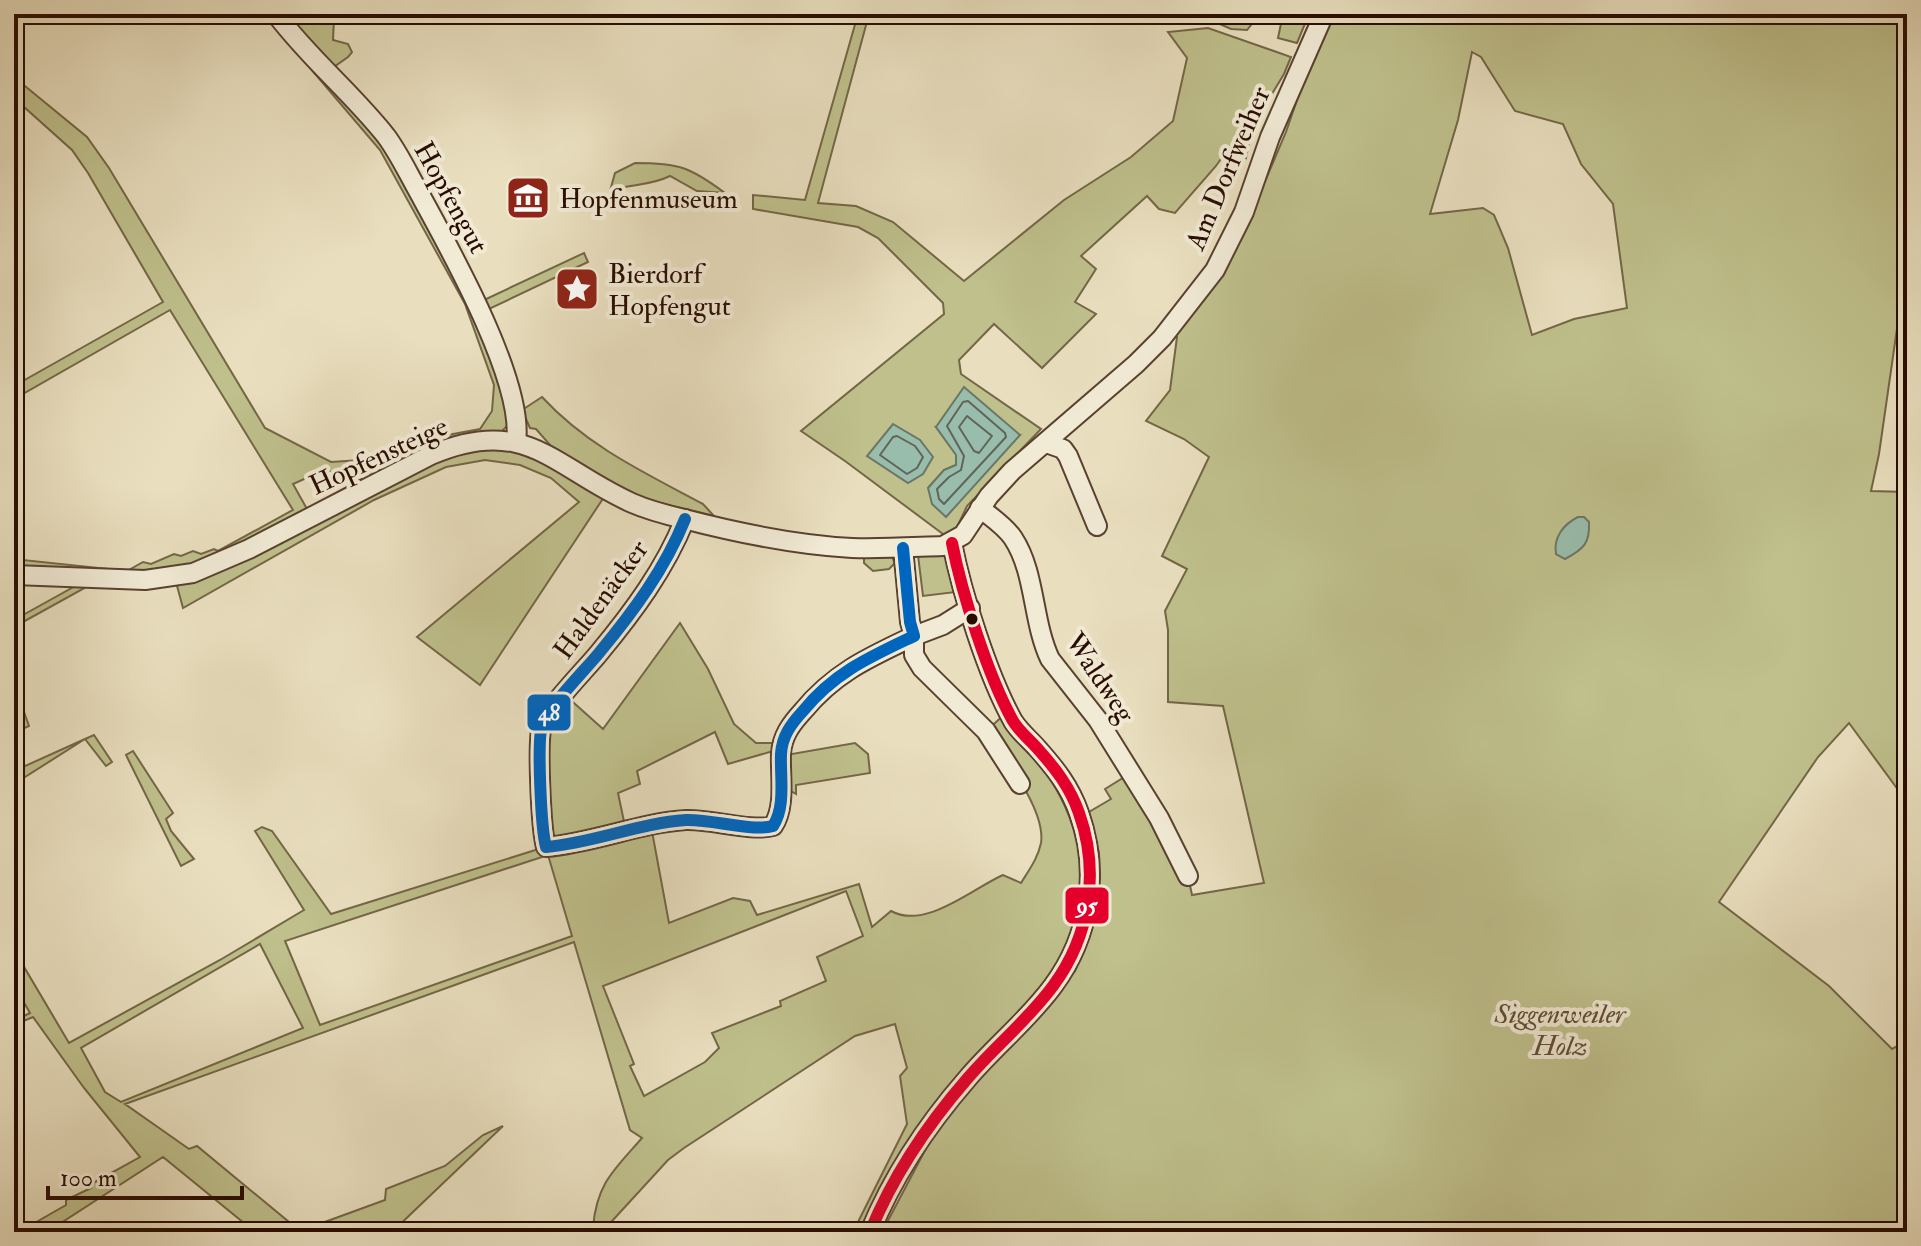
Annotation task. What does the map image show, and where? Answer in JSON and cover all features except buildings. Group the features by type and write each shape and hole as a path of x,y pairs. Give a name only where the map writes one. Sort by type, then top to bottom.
{"street":[{"name":"Hopfengut","path":"276,14 368,115 400,159 442,233 493,341 514,411 518,430 516,442"},
{"name":"Am Dorfweiher","path":"952,543 963,535 980,508 1012,471 1162,338 1215,270 1244,212 1270,137 1324,14"},
{"name":"Hopfensteige","path":"14,575 145,580 193,573 249,549 446,449 491,439 536,448 633,503 685,519 819,545 903,548 952,543"},
{"path":"1046,443 1063,449 1068,456 1097,526"},
{"name":"Waldweg","path":"980,508 1013,538 1026,572 1044,647 1050,659 1098,720 1159,818 1188,876"},
{"name":"Haldenäcker","path":"685,519 655,578 543,721 542,828 546,847 688,820 773,826 778,818 781,792 781,750 791,724 811,700 841,673 914,636"},
{"path":"870,1232 905,1163 940,1112 1054,985 1079,939 1088,904 1090,864 1079,812 1058,771 1013,721 987,658 952,543"},
{"path":"903,548 914,655 922,668 986,731 1020,784"},
{"path":"914,636 943,625 970,608"}],"green space":[{"path":"264,14 272,14 382,137 477,310 509,412 507,426 498,435 197,565 148,574 14,566 14,559 127,571 143,562 151,564 174,554 181,556 193,551 201,554 214,549 218,551 293,510 170,310 14,399 14,386 163,302 72,150 14,98 14,77 87,137 109,168 265,428 331,462 405,457 437,437 480,429 492,411 494,385 465,304 380,150","holes":["322,471 368,474 307,509 293,484"]},
{"path":"280,14 325,14 334,18 333,40 348,44 352,52 331,69"},
{"path":"858,14 869,14 818,203 856,206 893,222 964,281 1064,200 1131,157 1173,121 1187,58 1168,32 1208,28 1291,57 1252,127 1246,158 1230,146 1175,213 1159,209 1147,196 1081,256 1096,269 1075,302 1096,314 1042,368 994,324 959,360 961,374 1041,429 967,506 951,540 801,431 944,314 943,303 878,238 858,227 753,209 753,195 805,200","holes":["936,427 1019,435 928,488 944,470 956,465 956,454"]},
{"path":"1197,14 1249,14 1251,25 1247,30 1231,29"},
{"path":"1283,14 1309,14 1297,43 1278,38"},
{"name":"Siggenweiler Holz","path":"1333,14 1907,14 1907,259 1871,491 1907,492 1907,802 1849,723 1818,757 1719,902 1829,986 1892,1049 1907,1041 1907,1232 882,1232 941,1120 1075,971 1091,932 1100,879 1099,853 1089,812 1111,799 1105,789 1131,773 1188,876 1192,895 1264,883 1223,706 1168,702 1165,611 1187,569 1162,556 1209,457 1184,439 1146,421 1170,390 1177,337 1173,333 1255,205 1286,132 1317,42","holes":["1472,52 1481,57 1515,111 1563,124 1581,164 1613,204 1627,308 1574,319 1532,335 1508,248 1494,215 1483,208 1430,214 1458,120"]},
{"path":"635,163 683,168 725,193 697,191 670,176 610,191 615,173"},
{"path":"584,253 588,262 489,309 484,300"},
{"path":"542,397 597,444 703,504 714,516 644,499 611,486 601,476 550,445 536,429 530,428 522,410"},
{"path":"520,448 606,494 480,685 417,637 579,502 551,478 520,465 485,460 446,467 374,500 183,608 176,582 415,470 468,449"},
{"path":"940,553 946,558 956,592 923,596 918,555"},
{"path":"891,555 895,563 889,569 873,571 864,563 864,556"},
{"path":"79,584 90,585 14,627 14,620"},
{"path":"680,623 708,669 734,724 756,743 778,743 780,749 728,764 715,732 637,771 640,784 618,793 626,831 651,826 669,923 733,898 750,901 757,915 859,884 872,927 891,911 919,915 934,911 1003,875 1021,883 1038,854 1041,830 1031,800 986,731 1004,715 1017,737 1044,770 1065,806 1073,826 1082,868 1080,909 1073,936 1053,974 862,1232 853,1232 907,1124 900,1076 907,1068 895,1024 855,1036 684,1148 668,1160 602,1232 593,1227 598,1199 608,1178 642,1138 630,1130 574,942 125,1104 189,1149 197,1146 300,1231 385,1200 386,1189 445,1166 483,1135 503,1126 392,1232 255,1232 163,1157 47,1232 19,1232 66,1205 66,1200 91,1188 93,1183 140,1157 84,1088 33,1017 14,1025 14,1021 30,1013 14,985 14,950 69,1043 304,910 255,831 262,827 272,831 331,914 545,847 542,727 565,695 603,729","holes":["548,855 572,936 320,1025 285,941","846,891 863,936 817,957 826,981 780,1001 781,1006 712,1033 719,1048 705,1062 644,1096 630,1066 634,1064 603,986","260,944 303,1028 121,1102 105,1092 81,1048"]},
{"path":"14,684 29,726 14,733 17,727"},
{"path":"94,735 112,762 106,766 85,739"},
{"path":"85,739 14,784 14,771"},
{"path":"855,743 868,754 870,773 796,785 796,794 786,788 786,755"},
{"path":"133,751 173,813 166,819 171,831 194,859 181,866 126,755"}],"water":[{"path":"964,387 1020,435 946,517 932,504 928,488 944,470 956,465 956,455 936,427"},
{"path":"893,424 920,440 933,457 923,474 908,483 867,456"},
{"path":"1578,517 1584,517 1589,522 1587,540 1565,559 1556,554 1556,542 1564,527"}],"transit line":[{"name":"48","path":"685,519 658,573 636,606 559,699 542,725 540,786 546,847 686,820 773,826 780,810 782,748 785,736 795,721 815,697 841,676 914,636 903,548"},
{"name":"95","path":"870,1232 900,1171 938,1114 977,1067 1033,1010 1066,967 1076,946 1088,903 1089,858 1079,813 1061,778 1015,725 1004,703 977,634 952,543"}],"place":[{"name":"Hopfenmuseum","path":"528,198"},
{"name":"Bierdorf Hopfengut","path":"577,289"}]}
